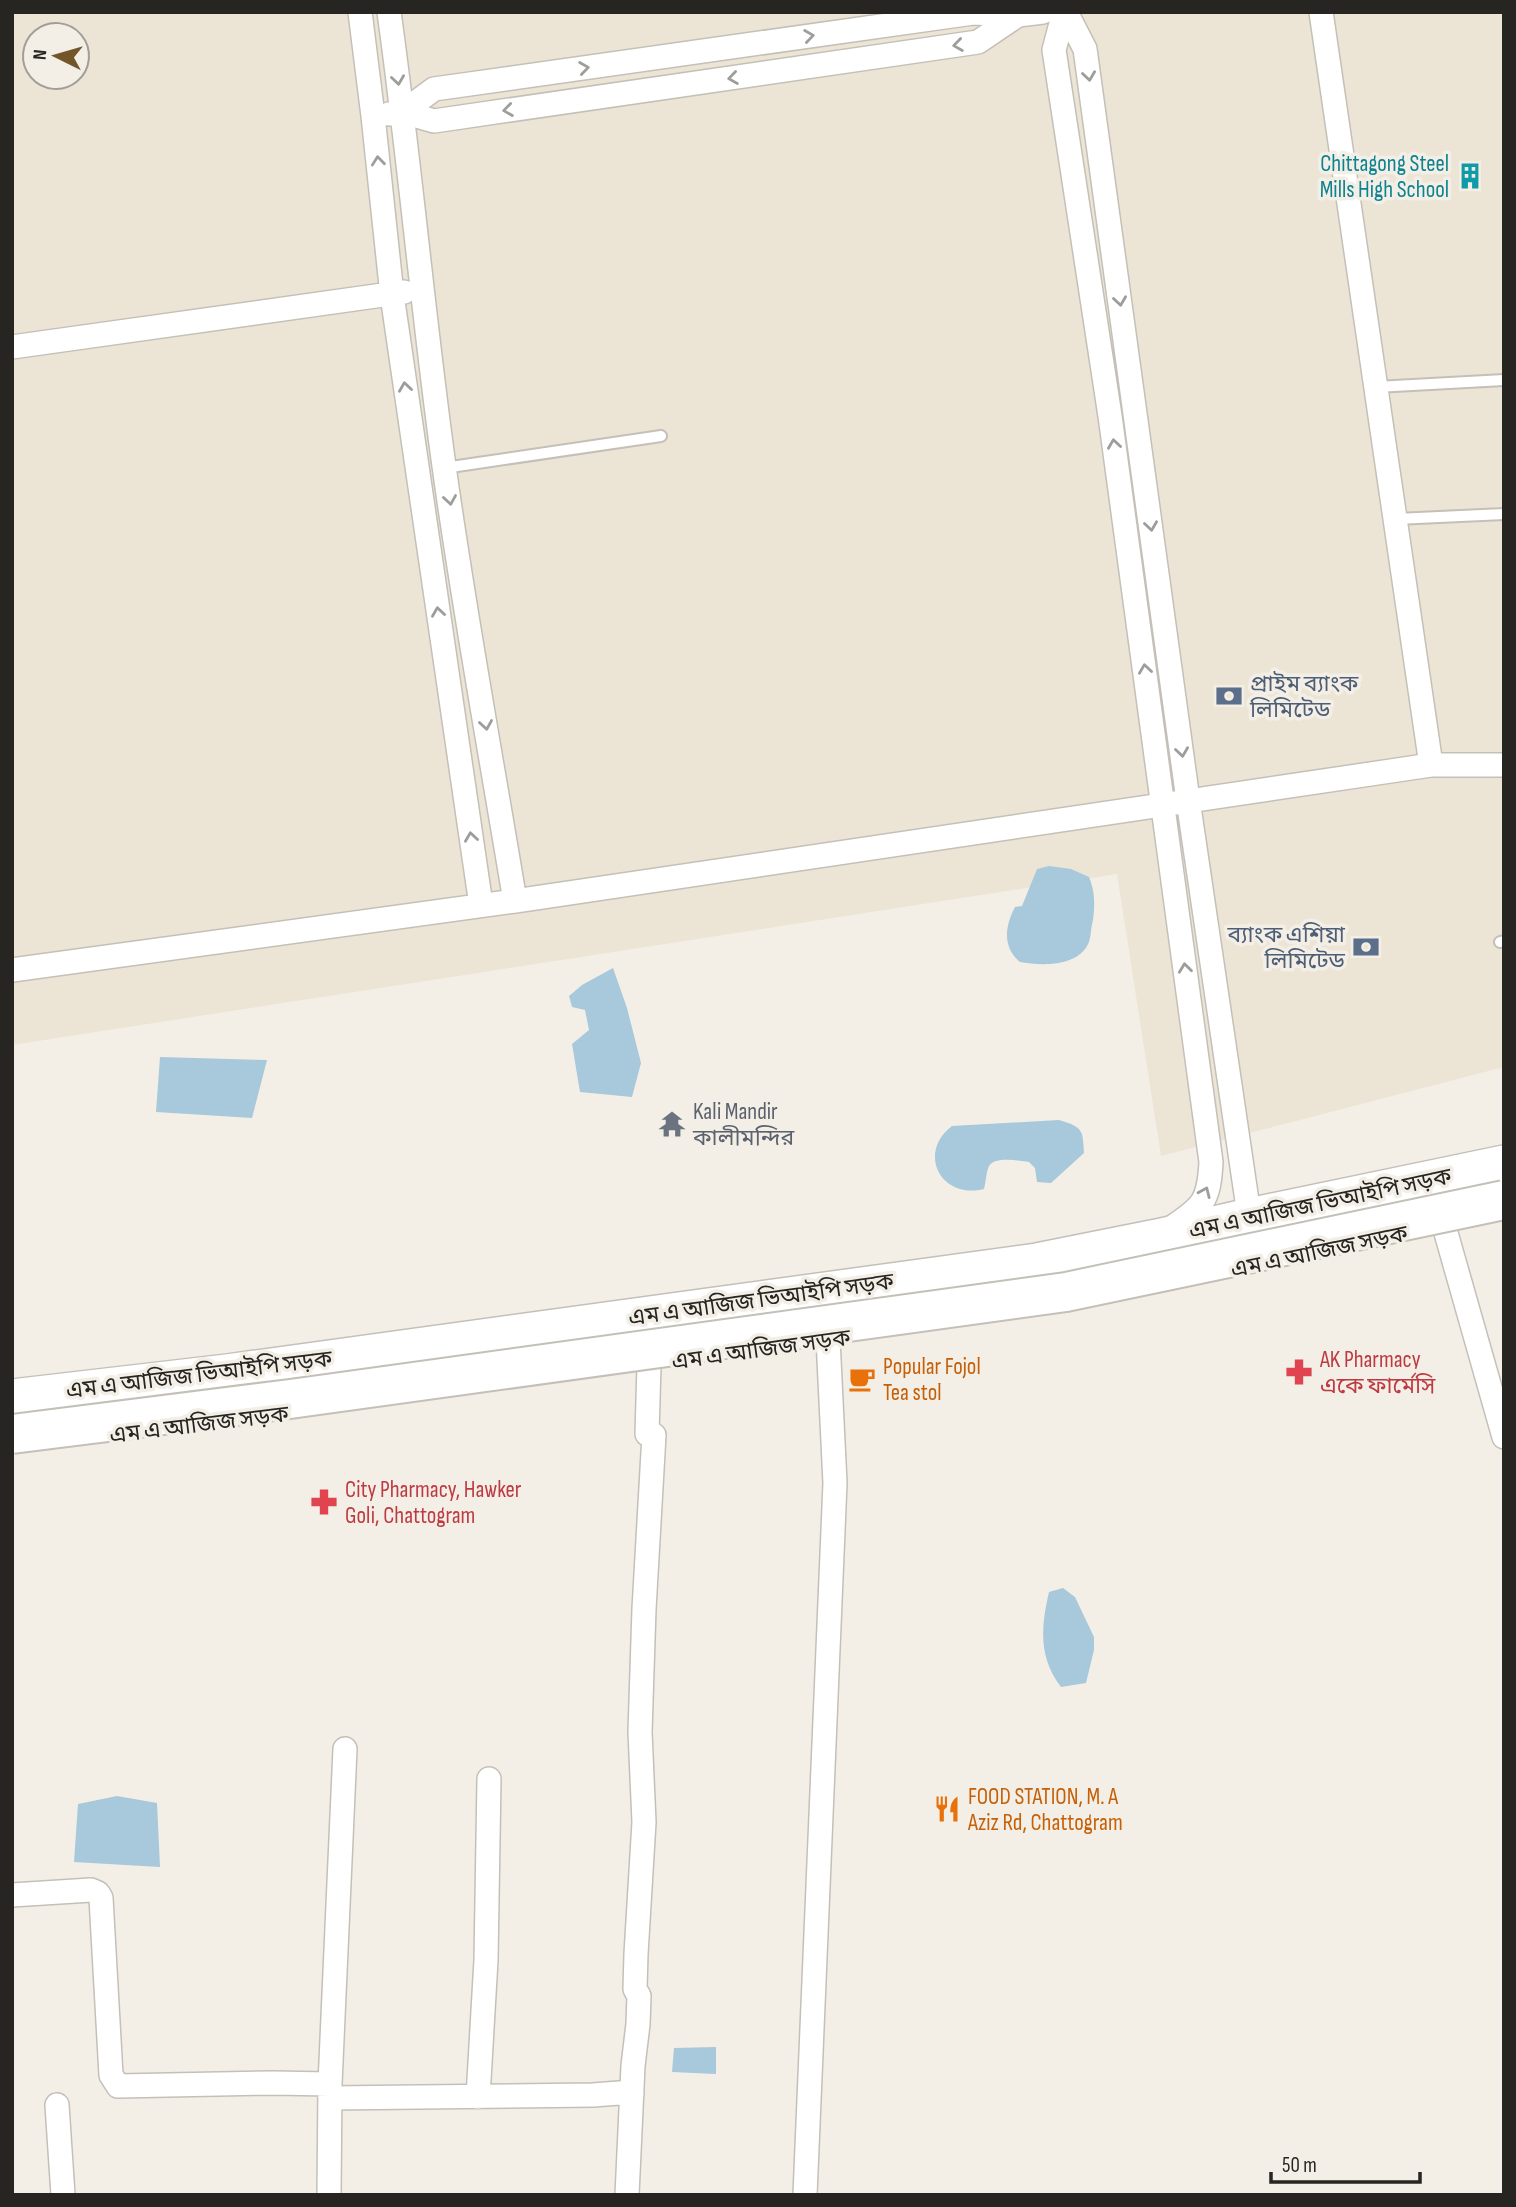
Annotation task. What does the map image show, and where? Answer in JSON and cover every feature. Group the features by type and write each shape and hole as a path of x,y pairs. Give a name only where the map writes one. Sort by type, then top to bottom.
{"highway":[{"path":"12,1412 855,1300 1064,1269 1504,1178"},
{"path":"12,1434 317,1396 1066,1292 1504,1200"}],"main road":[{"name":"এম এ আজিজ ভিআইপি সড়ক","path":"12,1397 240,1370 1037,1261 1504,1163"},
{"name":"এম এ আজিজ সড়ক","path":"12,1448 649,1365 1034,1310 1504,1213"}],"street":[{"path":"360,12 392,295 481,905"},
{"path":"389,12 444,468 515,901"},
{"path":"403,113 434,89 973,13 1043,12"},
{"path":"1065,12 1085,49 1188,800 1258,1264"},
{"path":"1065,12 1054,50 1108,403 1211,1162 1209,1190 1193,1213 1157,1237"},
{"path":"1321,12 1432,765"},
{"path":"373,116 403,113 434,121 978,42 1018,14"},
{"path":"12,347 392,295 422,288"},
{"path":"418,472 444,468"},
{"path":"12,970 515,901 1432,765 1504,765"},
{"path":"1444,1226 1504,1437"},
{"path":"805,2195 835,1483 828,1339"},
{"path":"627,2195 639,1996 635,1989 643,1822 640,1732 654,1435 647,1434 649,1365"},
{"path":"329,2195 330,2091 345,1749"},
{"path":"478,2097 486,1960 489,1779"},
{"path":"12,1895 91,1890 102,1898 111,2075 118,2086 273,2083 330,2091 478,2097 632,2094"},
{"path":"57,2105 62,2195"}],"lane":[{"path":"1376,387 1504,380"},
{"path":"444,468 660,436"},
{"path":"1396,519 1504,514"}],"shaded area":[{"path":"12,12 1504,12 1504,1067 1161,1156 1117,874 12,1045"}],"water":[{"path":"1049,866 1071,869 1089,877 1094,903 1089,942 1077,956 1059,963 1020,962 1008,943 1009,922 1015,907 1022,906 1037,869"},
{"path":"613,968 627,1008 641,1063 632,1097 580,1092 572,1044 589,1030 585,1010 572,1007 569,996 582,985"},
{"path":"160,1057 267,1060 252,1118 156,1112"},
{"path":"1059,1120 1080,1130 1084,1153 1051,1183 1037,1182 1035,1168 1029,1162 1014,1160 992,1163 988,1168 984,1189 969,1191 956,1187 945,1181 938,1171 936,1148 952,1126"},
{"path":"1063,1588 1075,1597 1094,1637 1094,1650 1086,1683 1061,1687 1048,1664 1043,1629 1049,1592"},
{"path":"117,1796 157,1803 160,1867 74,1862 78,1804"},
{"path":"716,2047 716,2074 672,2072 674,2048"}],"place":[{"name":"Chittagong Steel Mills High School","path":"1470,176"},
{"name":"প্রাইম ব্যাংক লিমিটেড","path":"1229,696"},
{"name":"ব্যাংক এশিয়া লিমিটেড","path":"1366,947"},
{"name":"Kali Mandir কালীমন্দির","path":"672,1124"},
{"name":"AK Pharmacy একে ফার্মেসি","path":"1299,1372"},
{"name":"Popular Fojol Tea stol","path":"862,1379"},
{"name":"City Pharmacy, Hawker Goli, Chattogram","path":"324,1502"},
{"name":"FOOD STATION, M. A Aziz Rd, Chattogram","path":"947,1809"}]}
